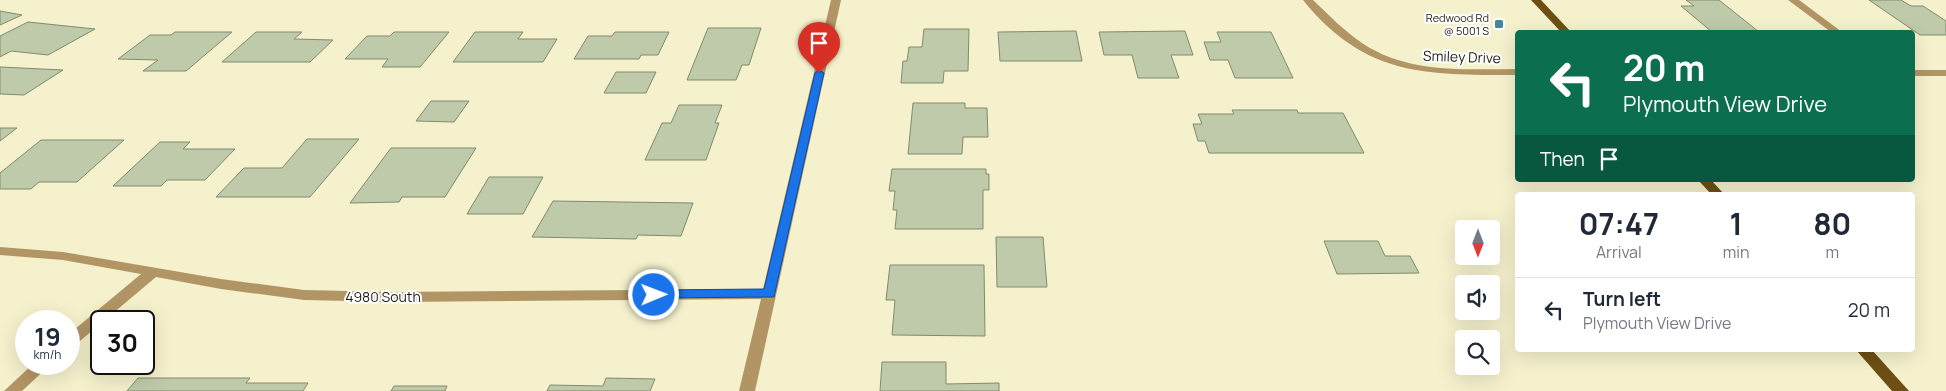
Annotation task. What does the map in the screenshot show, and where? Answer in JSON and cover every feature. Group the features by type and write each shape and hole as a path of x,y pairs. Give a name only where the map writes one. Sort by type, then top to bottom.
{"main road":[{"path":"1536,0 1564,30"},
{"path":"1706,182 1716,192"},
{"path":"1865,352 1901,391"}],"street":[{"path":"747,391 836,0"},
{"name":"Smiley Drive","path":"1308,0 1357,45 1377,56 1402,66 1440,72 1515,72"},
{"path":"1793,0 1834,30"},
{"path":"1915,73 1946,73"},
{"name":"4980 South","path":"0,251 63,256 261,290 349,297 769,294"},
{"path":"80,333 153,272"},
{"path":"12,391 30,375"}],"building":[{"path":"1686,0 1719,0 1756,30 1710,30 1681,6 1694,6"},
{"path":"1869,0 1901,0 1911,6 1923,6 1946,21 1946,35 1920,35"},
{"path":"0,11 22,15 0,25"},
{"path":"28,22 95,29 48,55 11,51 0,57 0,36"},
{"path":"708,28 761,28 749,65 742,65 736,80 687,80"},
{"path":"924,29 969,29 968,71 944,71 943,83 901,83 903,61 907,61 909,47 922,47"},
{"path":"1076,31 1082,61 1000,61 998,32"},
{"path":"1185,31 1193,55 1171,55 1179,78 1138,78 1132,55 1104,55 1099,32"},
{"path":"175,32 232,32 186,71 143,71 158,60 118,59 150,35 171,35"},
{"path":"256,32 302,32 294,39 333,40 310,62 222,62"},
{"path":"394,32 449,32 420,67 382,67 388,59 345,59 367,36 390,36"},
{"path":"475,32 523,32 518,39 557,39 543,62 453,62"},
{"path":"615,32 669,32 658,55 641,55 639,59 574,59 588,36 612,36"},
{"path":"1217,32 1271,32 1293,78 1235,78 1228,60 1210,60 1204,42 1221,42"},
{"path":"0,67 63,70 24,95 0,94"},
{"path":"616,72 656,72 646,93 604,93"},
{"path":"431,101 469,101 454,122 416,121"},
{"path":"913,103 965,103 965,108 987,108 988,137 963,137 962,154 908,154"},
{"path":"679,105 722,105 715,123 719,123 706,160 645,160 662,123 671,123"},
{"path":"1232,110 1297,110 1298,113 1343,113 1364,153 1209,153 1205,141 1198,141 1193,124 1202,124 1198,114 1234,114"},
{"path":"0,128 17,128 0,141"},
{"path":"307,139 359,139 310,197 216,197 244,168 282,168"},
{"path":"41,140 124,140 77,182 39,182 31,189 0,189 0,173"},
{"path":"160,142 190,142 183,149 235,149 205,180 167,180 161,186 113,186"},
{"path":"391,148 476,148 445,197 402,197 399,202 350,203"},
{"path":"892,169 986,169 986,174 989,174 989,190 983,190 983,229 895,229 897,210 893,210 895,191 889,191"},
{"path":"489,177 543,177 523,214 467,214"},
{"path":"553,201 693,203 681,236 638,235 636,239 532,237"},
{"path":"996,237 1043,237 1047,287 997,287"},
{"path":"1324,241 1378,241 1385,256 1410,256 1419,273 1337,274"},
{"path":"890,265 984,265 985,336 892,335 895,300 886,300"},
{"path":"882,362 946,362 946,384 999,383 999,391 880,391"},
{"path":"138,378 250,378 246,383 308,383 303,391 127,391"},
{"path":"606,378 655,379 650,391 547,391 550,385 603,386"},
{"path":"394,386 447,386 445,391 391,391"}],"place":[{"name":"Redwood Rd @ 5001 S","path":"1499,24"}],"route":[{"path":"654,295 769,294 819,73"}]}
